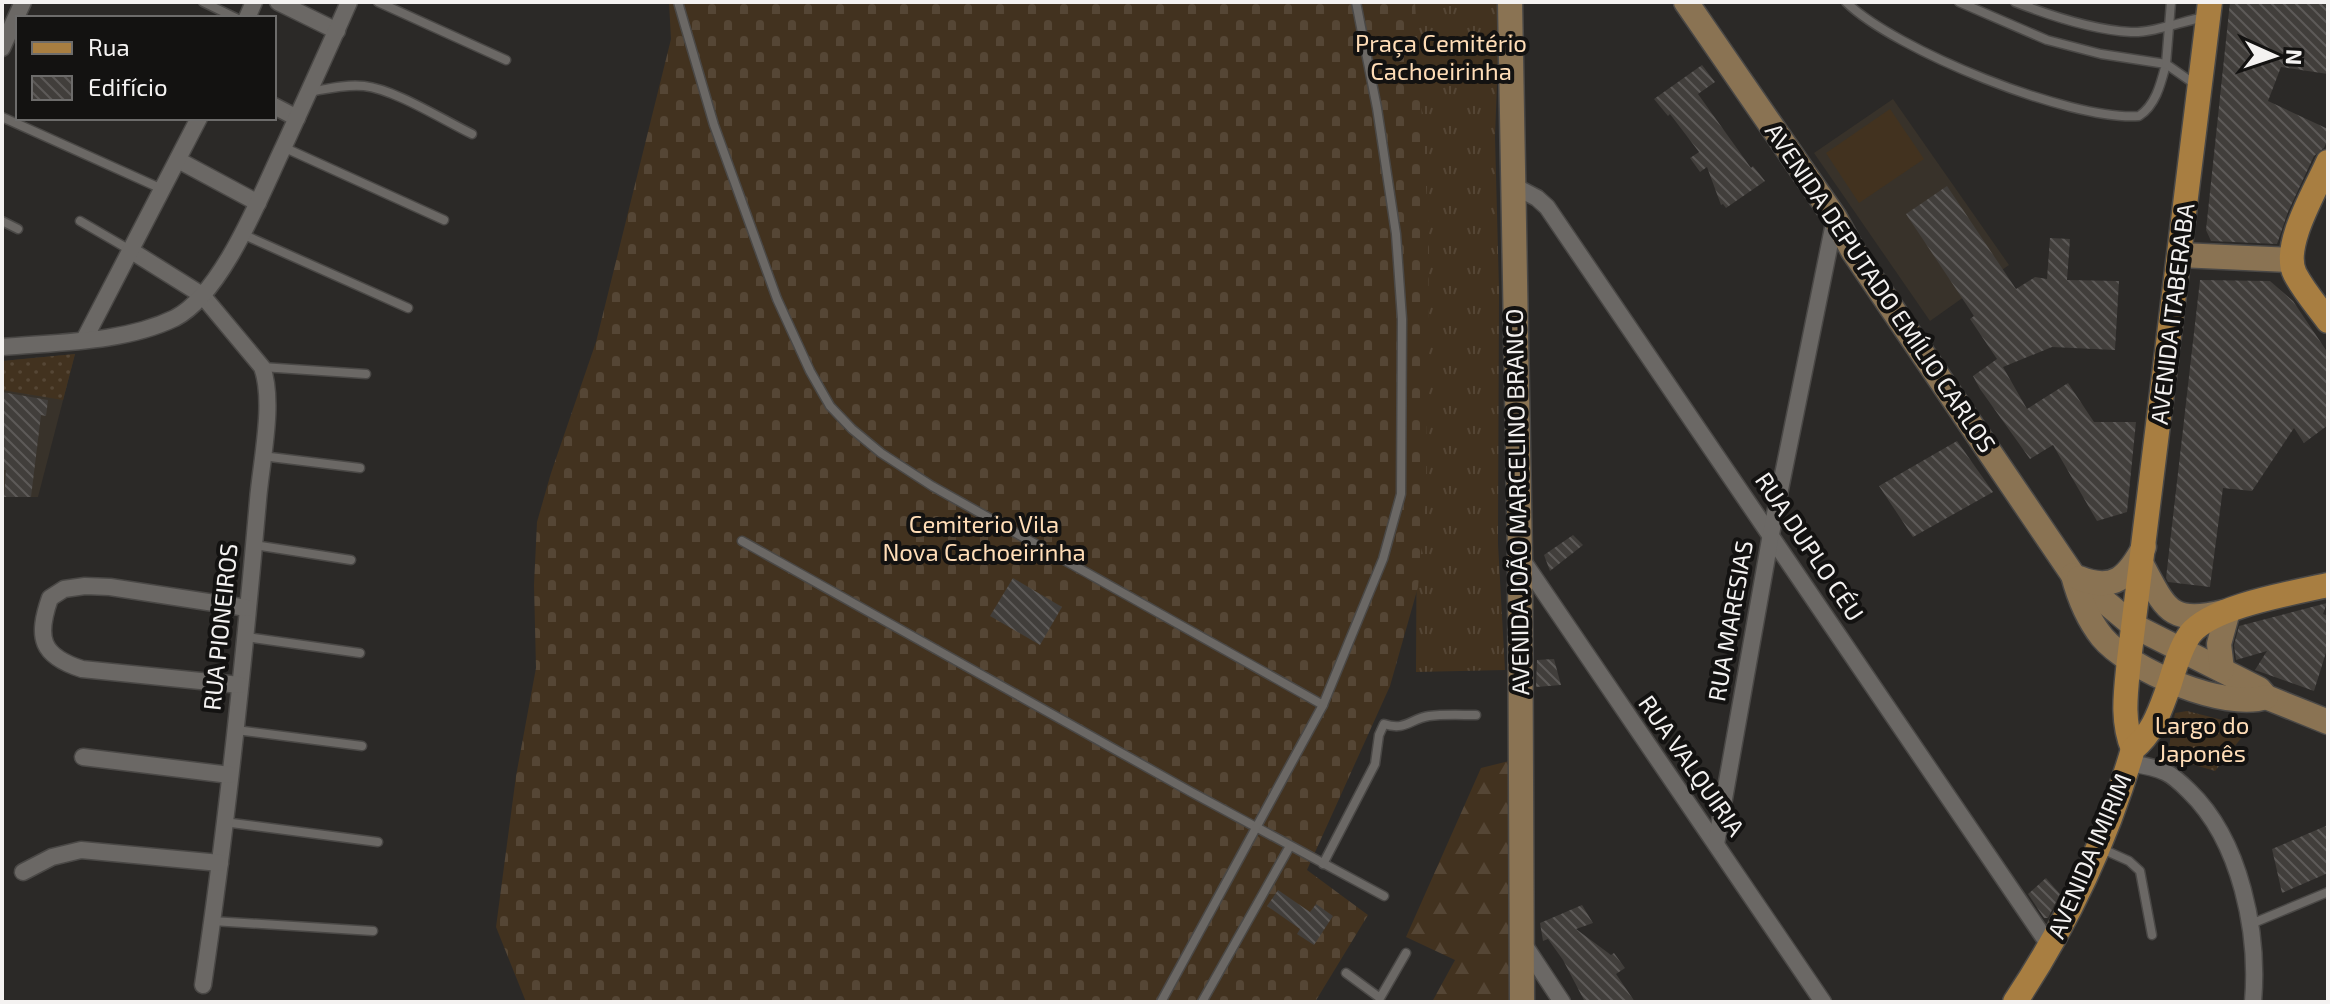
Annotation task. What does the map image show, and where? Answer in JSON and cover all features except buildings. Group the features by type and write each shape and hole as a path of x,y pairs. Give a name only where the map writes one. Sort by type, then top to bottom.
{"main road":[{"name":"AVENIDA JOÃO MARCELINO BRANCO","path":"1510,2 1520,557 1522,1002"},
{"name":"AVENIDA DEPUTADO EMÍLIO CARLOS","path":"1686,2 1835,218 1853,251 2073,575 2134,626 2259,689 2266,697 2252,702 2242,701 2170,681 2129,660 2104,639 2080,602 2073,575"},
{"name":"AVENIDA ITABERABA","path":"2134,626 2209,9"},
{"path":"2328,162 2297,231 2291,260 2295,274 2328,321"},
{"path":"2180,255 2291,260"},
{"path":"2073,575 2108,584 2117,581 2144,554 2169,609 2179,615 2193,617 2328,585"},
{"path":"2182,650 2197,627 2228,611"},
{"path":"2222,670 2219,644 2228,611"},
{"name":"AVENIDA IMIRIM","path":"2131,756 2125,713 2134,626"},
{"name":"AVENIDA IMIRIM","path":"2015,1002 2051,948 2098,848 2131,756 2155,724 2182,650"},
{"path":"2266,697 2328,722"}],"street":[{"path":"278,2 337,31"},
{"path":"2,347 84,340 144,330 177,316 202,295 242,234 258,203 349,2"},
{"path":"2,48 16,21"},
{"path":"276,107 297,118"},
{"path":"84,340 198,120"},
{"path":"178,160 258,203"},
{"name":"RUA DUPLO CÉU","path":"1514,186 1547,207 2051,948"},
{"name":"RUA MARESIAS","path":"1716,844 1771,534 1835,218"},
{"path":"130,250 202,295 262,367"},
{"name":"RUA PIONEIROS","path":"203,985 220,863 254,545 267,405 267,379 262,367"},
{"name":"RUA VALQUIRIA","path":"1520,557 1823,1002"},
{"path":"240,685 82,669 64,663 47,650 41,634 50,598 64,589 85,586 247,608"},
{"path":"2131,756 2175,778 2211,816 2243,891 2251,924 2256,971 2253,1002"},
{"path":"83,757 230,775"},
{"path":"23,872 52,857 81,850 220,863"},
{"path":"1523,943 1562,1002"}],"lane":[{"path":"203,2 232,16"},
{"path":"378,2 506,60"},
{"path":"678,2 714,125 777,299 830,406 881,453 932,486 1323,705"},
{"path":"1161,1002 1323,705 1383,559 1401,494 1402,319 1396,234 1377,108 1356,2"},
{"path":"1846,2 1876,26 1932,57 2062,105 2139,116 2146,112 2159,89 2166,64 2171,2"},
{"path":"1959,2 2047,40 2101,54 2166,64 2200,87"},
{"path":"2015,2 2092,25 2131,32 2147,31 2209,9"},
{"path":"308,92 350,85 367,86 472,134"},
{"path":"2,117 162,189"},
{"path":"283,147 444,220"},
{"path":"2,221 18,229"},
{"path":"80,221 130,250"},
{"path":"242,234 408,308"},
{"path":"262,367 366,374"},
{"path":"262,456 360,468"},
{"path":"742,541 1384,896"},
{"path":"254,545 351,560"},
{"path":"245,637 360,653"},
{"path":"1323,864 1375,764 1379,735 1384,724 1404,726 1425,716 1476,715"},
{"path":"235,730 362,746"},
{"path":"224,822 378,842"},
{"path":"1202,1002 1290,846"},
{"path":"2098,848 2129,861 2140,871 2152,935"},
{"path":"2251,924 2328,892"},
{"path":"212,921 373,931"},
{"path":"1346,973 1379,1000 1406,953"}],"shaded area":[{"path":"1893,99 2009,265 1930,321 1814,153"},
{"path":"75,354 38,497 2,497 2,361"}],"green space":[{"name":"Cemiterio Vila Nova Cachoeirinha","path":"669,2 1415,2 1429,236 1426,499 1418,587 1390,686 1307,870 1368,915 1315,1002 526,1002 496,927 516,776 536,668 534,585 537,522 596,342 671,39"},
{"name":"Praça Cemitério Cachoeirinha","path":"1380,2 1500,2 1495,137 1499,289 1498,544 1505,670 1416,672 1417,469"},
{"path":"1890,109 1924,159 1859,203 1826,153"},
{"path":"75,354 63,400 2,390 2,361"},
{"name":"Largo do Japonês","path":"2187,711 2250,727 2215,771 2167,757 2175,713"},
{"path":"1513,760 1511,1002 1432,1002 1455,960 1406,937 1481,768"}]}
